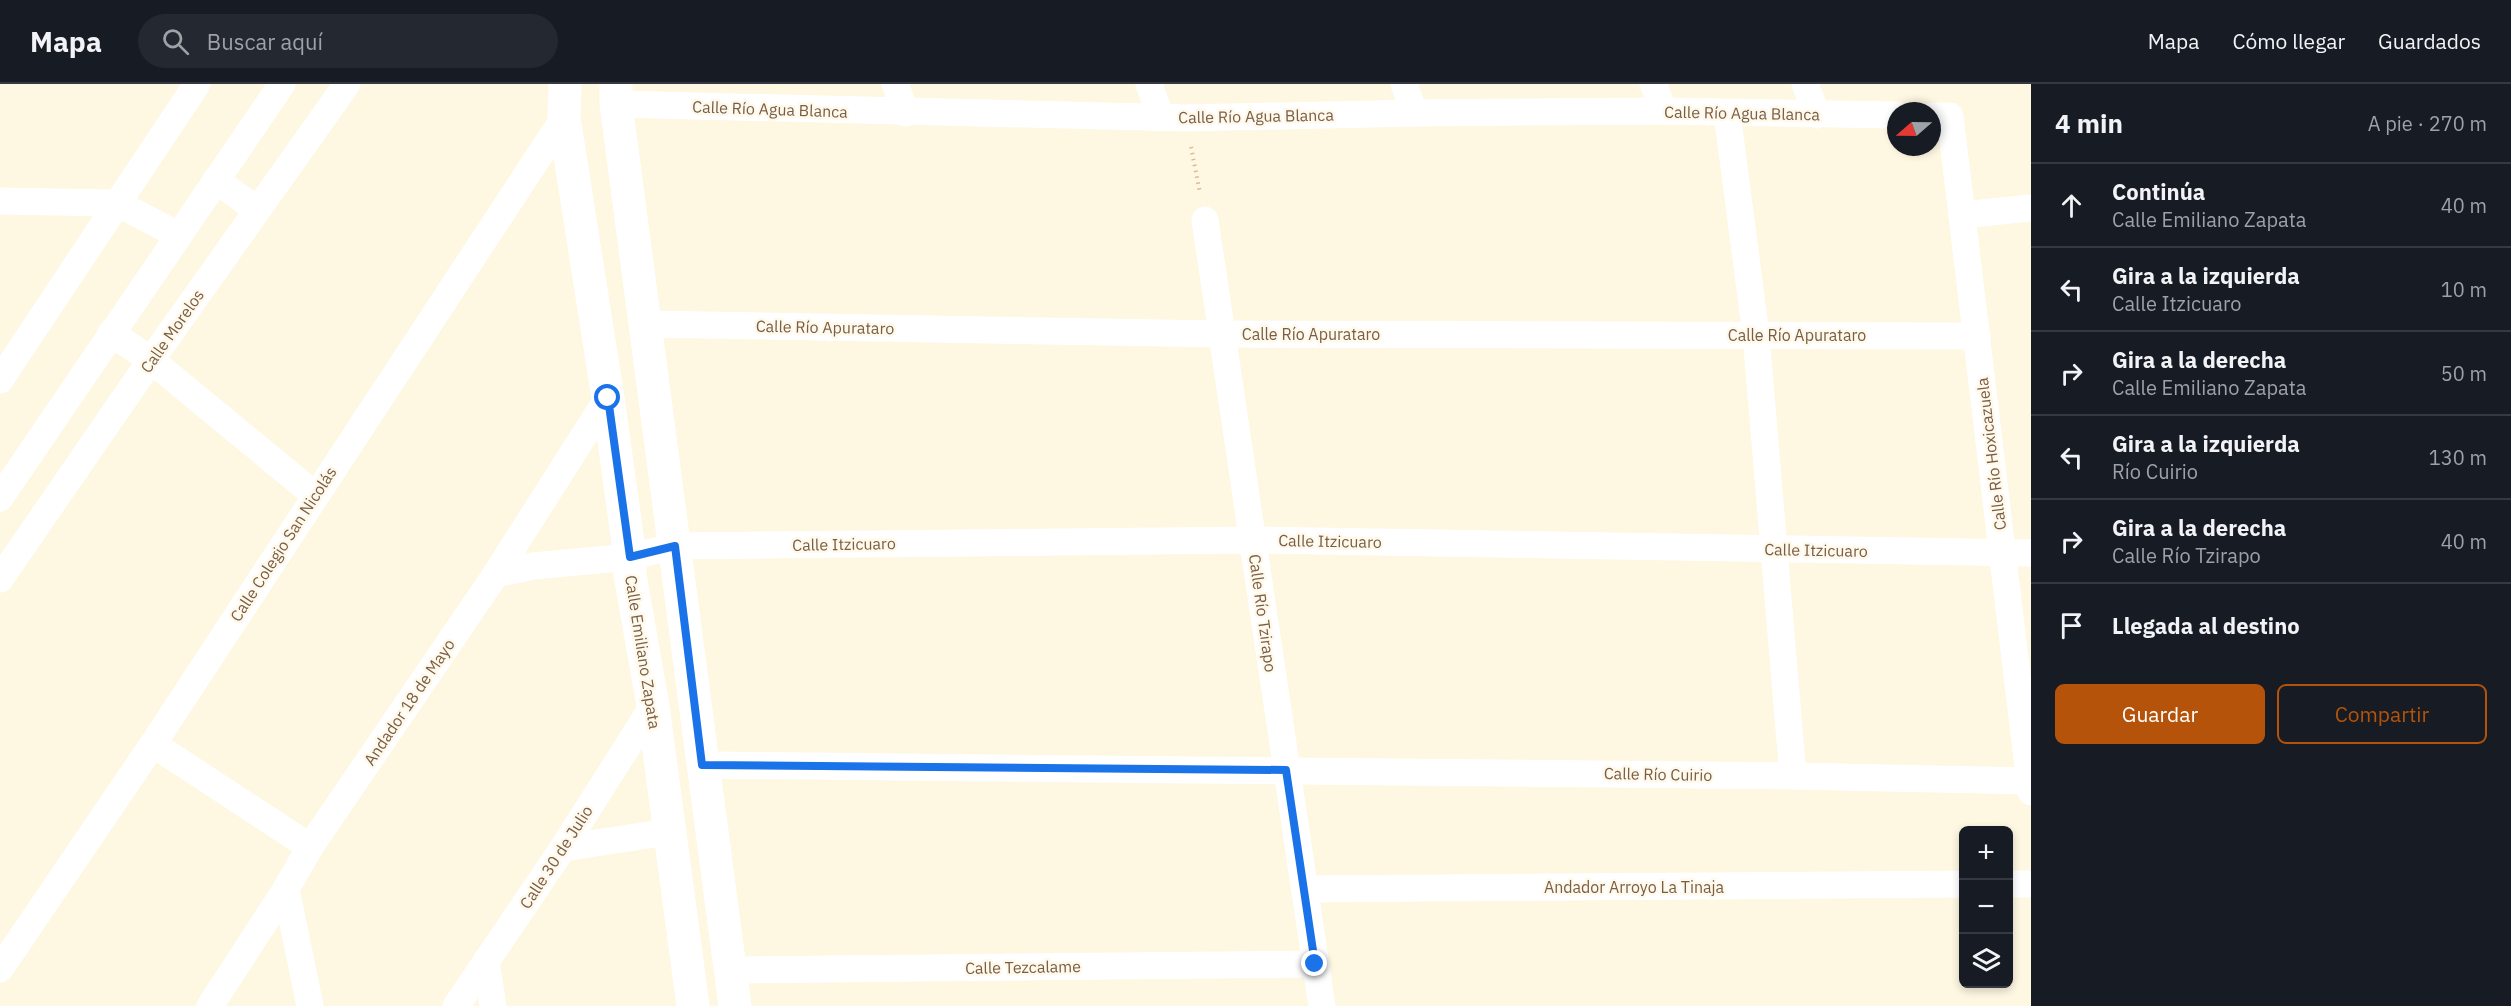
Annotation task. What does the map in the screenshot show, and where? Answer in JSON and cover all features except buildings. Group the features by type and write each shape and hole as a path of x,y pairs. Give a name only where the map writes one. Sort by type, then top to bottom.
{"main road":[{"name":"Calle Emiliano Zapata","path":"565,84 564,118 608,398 630,557 630,575 652,706 693,1006"},
{"path":"616,94 735,1006"}],"street":[{"path":"0,380 197,84"},
{"path":"0,498 282,84"},
{"name":"Calle Morelos","path":"0,579 8,551 151,360 347,84"},
{"path":"895,84 906,113"},
{"path":"1149,84 1174,118"},
{"path":"1404,84 1414,113"},
{"path":"1653,84 1664,111"},
{"path":"1805,84 1817,115"},
{"name":"Calle Río Agua Blanca","path":"616,94 906,113 1174,118 1664,111 1887,115"},
{"path":"1727,113 1756,335 1793,776"},
{"name":"Calle Río Hoxicazuela","path":"1941,116 1962,214 2030,786"},
{"name":"Calle Colegio San Nicolás","path":"0,969 153,744 564,118"},
{"path":"216,180 257,210"},
{"path":"0,201 117,202 178,235"},
{"path":"1962,214 2031,208"},
{"name":"Calle Río Tzirapo","path":"1205,220 1322,1006"},
{"name":"Calle Río Apurataro","path":"645,324 1221,334 1977,336"},
{"path":"111,333 151,360 316,496"},
{"name":"Andador 18 de Mayo","path":"210,1006 286,889 310,847 496,574 608,398"},
{"name":"Calle Itzicuaro","path":"496,574 533,566 630,557 675,546 1252,540 2031,553"},
{"name":"Calle 30 de Julio","path":"456,1006 563,848 652,706"},
{"path":"153,744 310,847"},
{"name":"Calle Río Cuirio","path":"702,765 1793,776 2030,786"},
{"path":"563,848 668,832"},
{"name":"Andador Arroyo La Tinaja","path":"1304,889 1959,884"},
{"path":"2013,884 2031,884"},
{"path":"286,889 310,1006"},
{"path":"486,961 493,1006"},
{"name":"Calle Tezcalame","path":"730,970 1315,964"}],"path":[{"path":"1174,118 1205,220"}],"route":[{"path":"608,398 630,557 675,546 702,765 1286,770 1315,964"}]}
